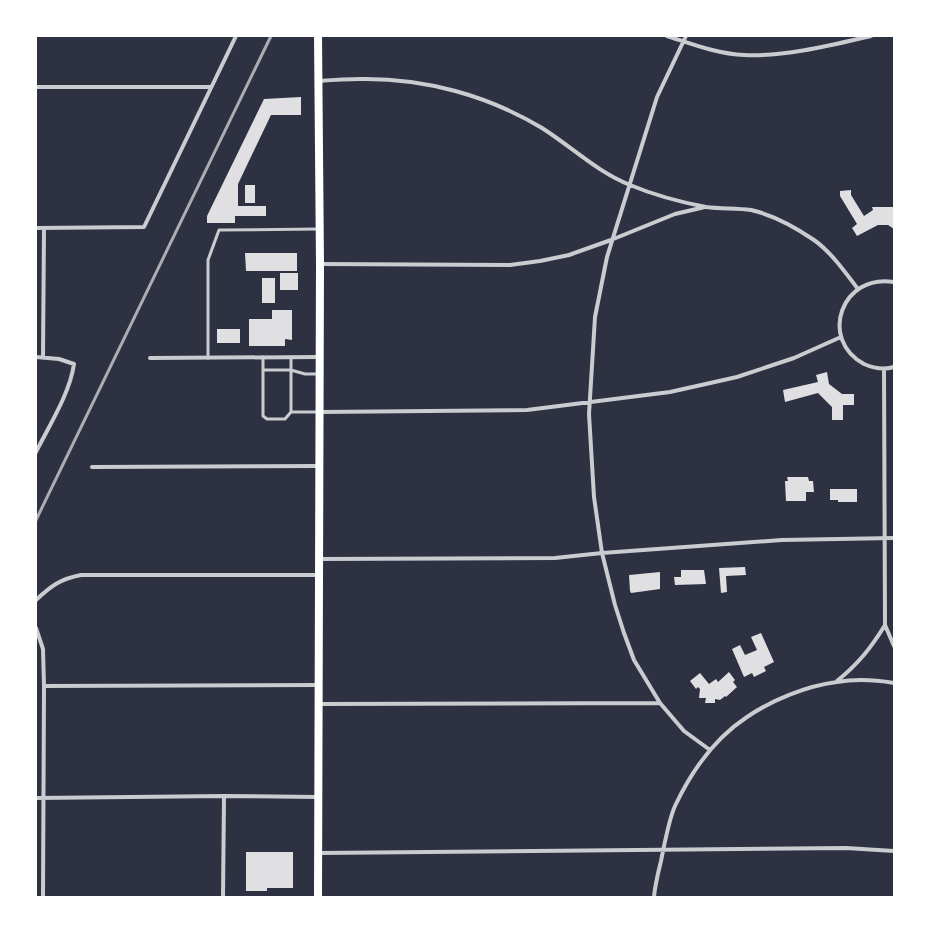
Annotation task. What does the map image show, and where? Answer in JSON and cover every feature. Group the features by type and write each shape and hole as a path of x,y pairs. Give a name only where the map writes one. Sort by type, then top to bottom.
{"main road":[{"path":"318,36 320,229 318,897"}],"street":[{"path":"36,228 144,227 236,36"},
{"path":"668,36 715,51 744,55 798,51 871,36"},
{"path":"686,36 657,97 611,240 595,317 589,403 594,497 602,553 615,606 626,640 634,660 660,704 684,731 710,750"},
{"path":"318,81 360,79 401,81 441,87 465,93 504,108 541,127 595,166 629,185 652,194 707,207 752,210 794,227 815,240 827,251 858,289"},
{"path":"36,87 211,87"},
{"path":"320,264 510,264 540,261 569,255 675,214 707,207"},
{"path":"43,357 44,228"},
{"path":"894,282 872,282 858,289 850,296 842,310 839,326 841,337 847,350 857,360 870,366 884,369 894,367"},
{"path":"320,412 527,410 670,392 736,377 794,358 841,337"},
{"path":"36,357 59,359 74,364 73,374 67,390 36,452"},
{"path":"150,358 320,357"},
{"path":"884,369 884,625 894,646"},
{"path":"92,467 320,466"},
{"path":"319,559 555,558 602,553 782,540 894,538"},
{"path":"36,600 58,581 81,575 319,576"},
{"path":"837,682 849,672 869,650 884,625"},
{"path":"36,628 43,649 44,686 43,897"},
{"path":"654,897 663,849 674,807 687,782 710,750 726,734 746,717 760,709 796,693 815,687 837,682 857,681 894,683"},
{"path":"44,686 318,685"},
{"path":"319,704 660,704"},
{"path":"223,897 224,796"},
{"path":"36,798 224,796 318,797"},
{"path":"318,853 846,848 894,851"}],"lane":[{"path":"208,358 208,260 219,230 320,229"},
{"path":"263,357 263,416 267,419 285,419 292,412 320,412"},
{"path":"291,357 292,412"},
{"path":"263,370 291,370 305,374 320,374"}],"building":[{"path":"301,97 301,115 271,115 238,184 238,206 266,206 266,216 235,216 235,223 207,223 207,216 264,99"},
{"path":"245,185 255,185 255,203 245,203"},
{"path":"851,190 851,195 864,216 873,210 872,207 893,207 894,229 888,225 878,225 857,236 852,228 857,224 840,196 840,191"},
{"path":"245,253 297,253 297,271 246,271"},
{"path":"280,273 298,273 298,290 280,290"},
{"path":"262,278 275,278 275,303 262,303"},
{"path":"272,310 292,310 292,340 285,339 285,346 249,346 249,319 272,319"},
{"path":"217,329 240,329 240,343 217,343"},
{"path":"827,372 829,384 842,394 854,394 854,405 843,405 843,420 832,420 832,407 818,393 785,402 783,390 818,382 816,375"},
{"path":"787,477 808,477 809,481 813,481 814,492 806,492 806,501 786,501 785,481 788,481"},
{"path":"830,489 857,489 857,502 838,502 838,500 830,500"},
{"path":"745,567 746,575 726,576 727,592 721,593 719,568"},
{"path":"681,570 704,570 706,584 675,585 674,577 681,577"},
{"path":"660,572 660,589 631,593 629,575"},
{"path":"761,633 774,662 764,667 766,671 754,677 752,673 744,677 732,649 740,645 745,655 757,650 751,637"},
{"path":"729,672 735,680 733,682 737,687 726,697 725,696 720,700 715,699 715,703 705,703 706,698 699,698 700,689 698,687 696,689 690,681 700,673 709,684 716,679 718,682"},
{"path":"246,852 293,852 293,888 267,888 267,891 246,891"}],"railway":[{"path":"36,520 271,36"}]}
